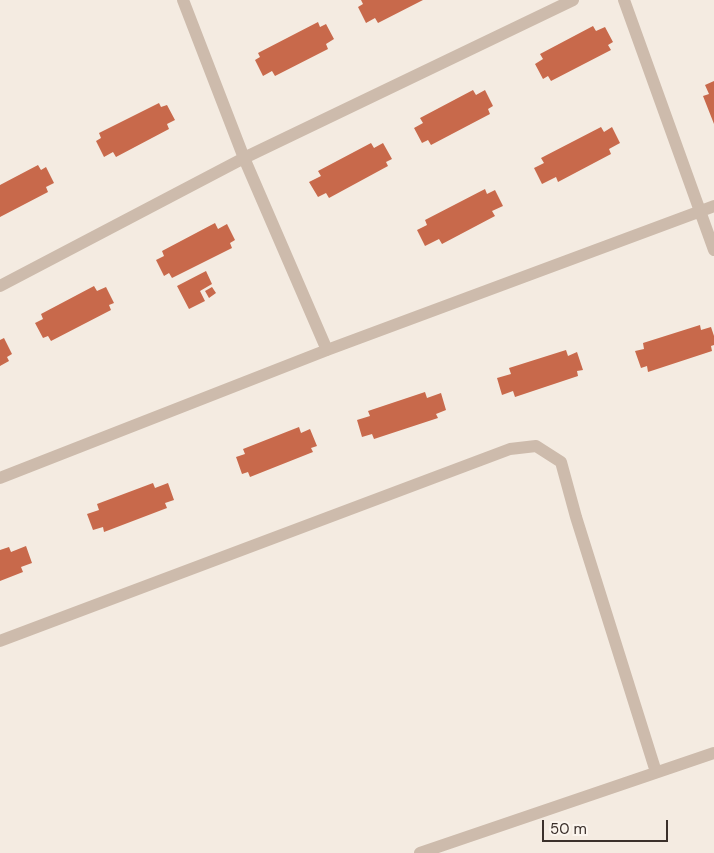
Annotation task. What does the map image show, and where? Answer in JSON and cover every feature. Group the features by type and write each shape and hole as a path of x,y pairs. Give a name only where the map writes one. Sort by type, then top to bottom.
{"street":[{"path":"183,0 244,158 327,350"},
{"path":"0,286 244,158 573,0"},
{"path":"624,0 714,250"},
{"path":"0,478 327,350 714,206"},
{"path":"0,641 510,449 536,446 562,462 576,517 656,772"},
{"path":"420,853 714,752"}],"building":[{"path":"361,0 423,0 378,23 375,18 366,23 358,7 363,4"},
{"path":"318,22 320,27 326,24 334,39 326,44 328,49 275,76 272,71 263,76 255,60 260,57 258,53"},
{"path":"593,26 596,31 605,27 613,42 608,45 611,50 551,81 548,76 543,79 535,64 543,59 540,54"},
{"path":"714,81 714,124 703,96 709,94 705,85"},
{"path":"473,90 476,95 485,90 493,106 488,109 490,114 431,145 428,140 422,143 414,128 423,123 420,118"},
{"path":"159,103 161,107 167,105 175,120 167,124 169,129 116,157 113,152 104,157 96,141 101,138 99,133"},
{"path":"601,127 604,132 612,127 620,143 609,149 611,154 558,182 556,177 542,184 534,168 544,163 541,158"},
{"path":"371,143 374,148 383,143 392,159 386,162 388,166 329,198 326,193 318,197 309,182 321,176 318,171"},
{"path":"38,165 41,170 46,167 54,183 46,187 48,192 0,217 0,185"},
{"path":"485,189 487,194 495,190 503,206 492,211 495,216 442,244 439,239 425,246 417,230 427,225 425,220"},
{"path":"215,223 218,229 227,224 235,240 230,243 232,248 172,278 169,273 164,276 156,260 164,256 162,251"},
{"path":"206,271 212,284 200,291 205,301 189,309 177,286"},
{"path":"94,286 97,291 106,287 114,303 109,305 111,310 51,341 48,336 43,338 35,323 43,319 41,314"},
{"path":"212,287 216,293 209,298 205,291"},
{"path":"700,325 701,330 711,327 714,336 714,345 711,346 712,351 648,372 647,366 641,368 635,351 644,349 643,343"},
{"path":"4,338 12,354 7,357 9,361 0,366 0,340"},
{"path":"566,350 568,356 577,352 583,370 577,371 578,376 515,397 513,391 502,395 497,378 511,374 509,368"},
{"path":"425,392 427,398 441,393 446,410 436,414 438,418 374,439 372,434 362,437 357,420 370,416 368,411"},
{"path":"299,427 301,433 310,429 317,446 311,448 313,452 250,477 248,472 242,474 236,457 245,454 243,449"},
{"path":"153,483 155,488 168,483 174,500 165,503 167,508 104,532 103,527 93,530 87,514 99,510 97,504"},
{"path":"26,546 32,563 21,567 23,572 0,581 0,550 9,547 11,552"}]}
